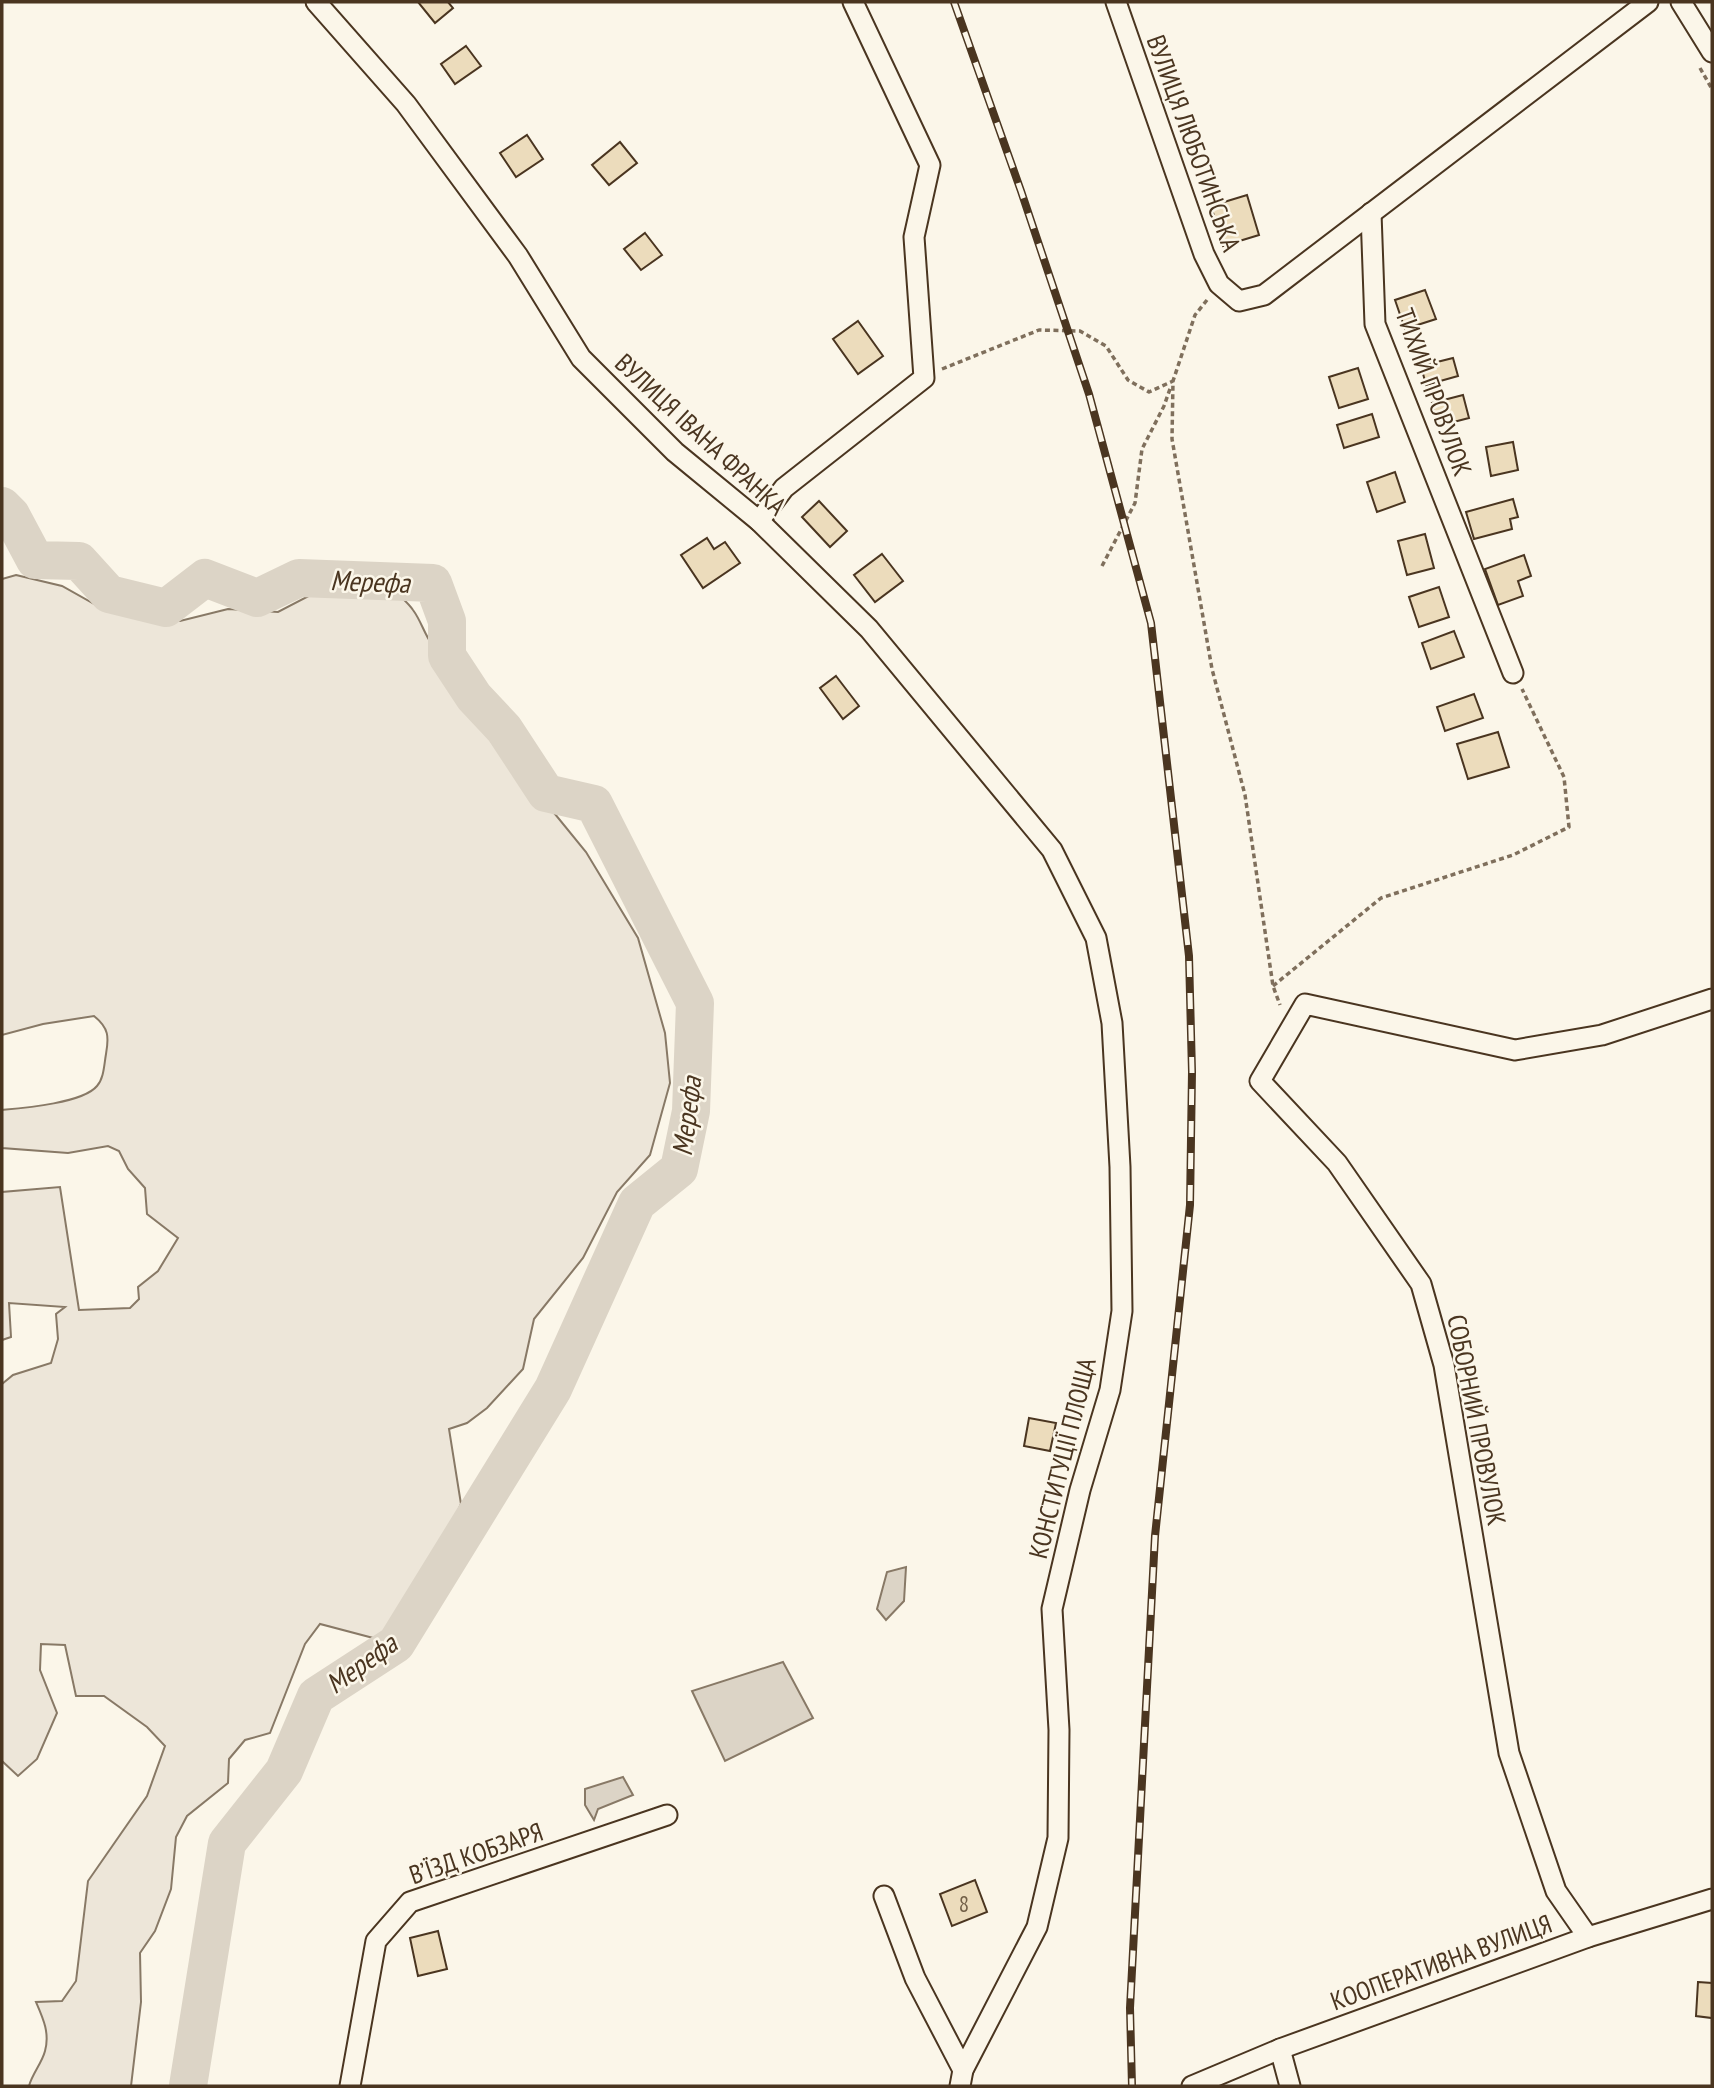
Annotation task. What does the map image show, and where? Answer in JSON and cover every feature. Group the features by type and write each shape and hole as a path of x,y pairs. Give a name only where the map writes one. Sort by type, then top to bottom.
{"street":[{"name":"ВУЛИЦЯ ІВАНА ФРАНКА","path":"316,2 407,104 519,256 581,358 675,452 759,521 869,629 1052,850"},
{"path":"759,521 784,488 924,377 914,237 930,165 853,2"},
{"name":"ВУЛИЦЯ ЛЮБОТИНСЬКА","path":"1116,2 1204,254 1219,284 1239,301 1264,295 1371,214"},
{"path":"1371,214 1648,2"},
{"path":"1681,2 1712,52"},
{"name":"ТИХИЙ ПРОВУЛОК","path":"1371,214 1376,324 1513,673"},
{"name":"КОНСТИТУЦІЇ ПЛОЩА","path":"962,2078 1037,1927 1058,1838 1059,1730 1052,1609 1080,1490 1110,1390 1122,1311 1120,1167 1112,1023 1096,938 1052,850"},
{"name":"СОБОРНИЙ ПРОВУЛОК","path":"1588,1937 1556,1891 1509,1753 1444,1365 1421,1284 1337,1163 1260,1081 1305,1004 1515,1050 1602,1035 1712,999"},
{"name":"В’ЇЗД КОБЗАРЯ","path":"350,2086 376,1941 410,1902 667,1815"},
{"path":"884,1896 915,1978 962,2078"},
{"name":"КООПЕРАТИВНА ВУЛИЦЯ","path":"1192,2086 1280,2049 1588,1937 1712,1899"},
{"path":"1280,2049 1290,2086"}],"path":[{"path":"1102,566 1135,503 1142,449 1164,406 1195,315 1219,284"},
{"path":"924,377 1039,330 1080,331 1106,346 1128,380 1149,391 1173,381"},
{"path":"1173,381 1172,439 1212,669 1245,794 1273,986 1289,1032"},
{"path":"1273,986 1381,898 1513,855 1569,827 1564,777 1513,673"}],"shaded area":[{"path":"16,575 62,586 105,610 180,621 228,609 278,612 322,589 397,593 413,610 435,647 447,656 458,703 476,720 519,780 555,814 586,852 638,938 665,1033 670,1083 650,1155 617,1192 583,1258 534,1319 523,1369 487,1408 467,1423 449,1429 461,1504 432,1572 404,1615 396,1644 320,1624 305,1644 270,1733 245,1740 229,1759 228,1783 187,1816 176,1837 171,1889 155,1931 140,1953 141,2002 131,2086 29,2086 44,2055 47,2038 36,2002 62,2001 76,1981 88,1881 147,1796 165,1746 147,1727 104,1696 76,1696 65,1645 41,1644 40,1670 57,1713 37,1759 18,1776 2,1761 2,1384 13,1375 51,1363 58,1339 56,1314 65,1307 9,1303 11,1337 2,1340 2,1192 60,1187 79,1310 130,1308 139,1299 138,1287 158,1271 178,1238 147,1214 145,1188 128,1169 119,1151 108,1146 68,1153 2,1148 2,1110 67,1101 90,1092 101,1079 107,1043 107,1033 94,1016 43,1024 2,1035 2,579"},
{"path":"906,1567 904,1601 886,1620 877,1609 887,1572"},
{"path":"783,1662 813,1718 725,1761 692,1691"},
{"path":"623,1777 633,1795 598,1809 594,1820 585,1805 585,1789"}],"building":[{"path":"418,2 448,2 453,8 435,23"},
{"path":"466,46 481,66 455,84 441,64"},
{"path":"527,135 543,159 516,177 500,153"},
{"path":"620,142 637,163 609,185 592,165"},
{"path":"1247,195 1259,235 1223,246 1211,206"},
{"path":"645,233 662,255 641,270 624,249"},
{"path":"1425,290 1436,319 1405,329 1395,300"},
{"path":"858,321 883,356 858,374 833,339"},
{"path":"1453,358 1458,376 1426,385 1421,366"},
{"path":"1358,368 1368,399 1339,408 1329,377"},
{"path":"1463,395 1469,418 1438,426 1432,403"},
{"path":"1372,414 1379,437 1344,448 1337,425"},
{"path":"1513,442 1518,470 1491,476 1486,447"},
{"path":"1395,472 1405,502 1377,512 1367,482"},
{"path":"1513,499 1518,517 1510,519 1512,529 1474,539 1466,512"},
{"path":"819,501 847,531 830,547 802,517"},
{"path":"1425,534 1434,568 1407,575 1398,541"},
{"path":"707,538 714,549 725,542 740,563 703,588 681,555"},
{"path":"882,554 903,581 875,602 854,575"},
{"path":"1524,555 1531,576 1518,581 1523,596 1498,605 1485,569"},
{"path":"1439,587 1449,617 1419,627 1409,597"},
{"path":"1454,631 1464,657 1431,669 1422,643"},
{"path":"836,676 859,706 843,719 820,688"},
{"path":"1474,694 1483,718 1445,731 1437,707"},
{"path":"1498,732 1509,767 1468,779 1457,744"},
{"path":"1029,1418 1056,1423 1050,1451 1024,1446"},
{"path":"975,1880 987,1912 952,1926 940,1894"},
{"path":"438,1931 447,1969 418,1976 410,1938"},
{"path":"1698,1982 1712,1983 1712,2018 1696,2016"}],"waterway":[{"name":"Мерефа","path":"2,506 11,515 35,560 79,561 109,594 166,608 205,578 257,598 299,578 433,583 447,621 447,656 474,697 504,729 546,793 594,804 695,1003 691,1111 679,1169 637,1203 553,1389 396,1644 316,1696 284,1771 227,1843 188,2086"}],"railway":[{"path":"954,2 1089,394 1151,623 1189,956 1192,1072 1190,1205 1155,1536 1130,2008 1132,2086"}]}
